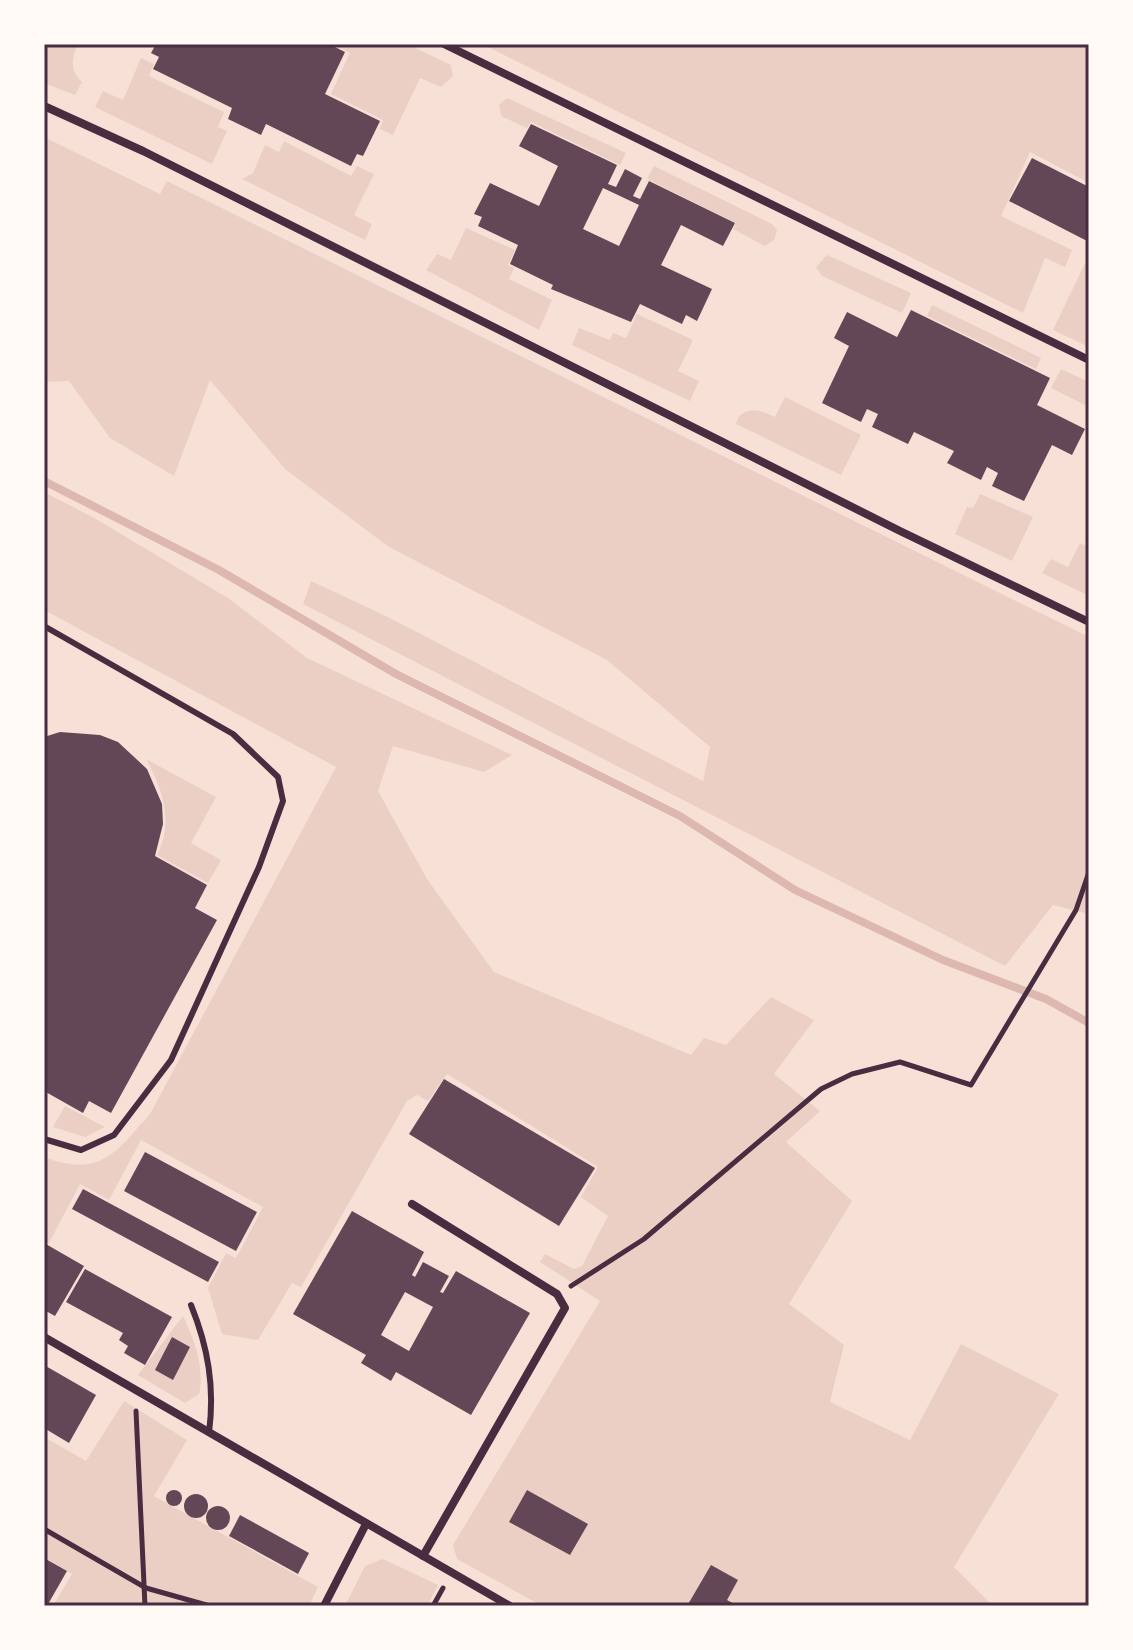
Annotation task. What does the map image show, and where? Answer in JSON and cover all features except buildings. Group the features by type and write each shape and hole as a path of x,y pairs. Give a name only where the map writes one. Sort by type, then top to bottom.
{"street":[{"path":"444,44 1089,360"},
{"path":"44,106 143,151 900,531 1089,622"},
{"path":"412,1204 564,1301 562,1316 423,1556"},
{"path":"44,1337 510,1606"},
{"path":"324,1606 366,1524"}],"lane":[{"path":"44,626 233,734 278,777 283,801 259,867 171,1060 114,1135 81,1150 44,1139"},
{"path":"191,1305 202,1334 213,1386 209,1433"}],"path":[{"path":"557,1294 644,1239 821,1089 852,1074 900,1062 971,1085 1076,910 1089,872"},
{"path":"134,1390 145,1606"},
{"path":"44,1529 146,1588 210,1606"}],"shaded area":[{"path":"44,44 78,44 73,64 82,82 75,95 44,83"},
{"path":"332,44 407,44 451,65 453,76 441,87 420,78 393,135 380,129 383,120 331,94 350,53"},
{"path":"482,44 1089,44 1089,183 1030,152 1001,216 1072,250 1065,267 1045,258 1023,313"},
{"path":"141,58 154,64 149,76 224,112 218,127 227,131 212,164 95,107 103,91 123,100"},
{"path":"507,98 626,153 620,165 531,122 527,128 501,116 499,105"},
{"path":"44,137 160,194 167,181 1089,637 1089,914 1053,905 1005,966 303,604 311,581 390,618 703,781 710,747 607,660 389,547 285,469 210,380 174,476 110,438 69,381 44,382"},
{"path":"284,141 351,176 357,166 374,174 354,215 372,224 365,240 242,179 253,173 265,145 279,152"},
{"path":"654,166 772,224 777,230 774,240 765,246 733,229 736,223 647,179"},
{"path":"466,228 515,250 508,265 514,268 509,279 552,300 539,330 426,270 437,254 451,260"},
{"path":"827,255 911,293 902,313 822,276 816,267"},
{"path":"1089,257 1089,347 1053,330"},
{"path":"932,305 1041,358 1036,369 927,316"},
{"path":"637,314 693,340 678,371 699,381 690,401 572,345 579,328 610,340 613,333 626,338"},
{"path":"1061,369 1089,382 1089,407 1051,388"},
{"path":"785,397 861,435 841,475 736,424 739,416 753,410 775,417"},
{"path":"44,492 96,519 228,598 307,658 512,755 484,772 393,746 378,791 427,879 494,972 691,1055 704,1038 726,1045 771,997 814,1020 774,1074 820,1111 786,1142 852,1201 789,1304 844,1345 830,1402 910,1440 961,1344 1059,1394 954,1567 993,1606 542,1606 457,1559 453,1545 600,1301 540,1262 545,1254 574,1269 582,1266 608,1216 581,1197 598,1167 447,1074 428,1101 417,1095 407,1101 301,1287 292,1283 258,1340 222,1334 208,1288 226,1253 236,1258 263,1207 141,1140 109,1200 80,1184 49,1243 44,1240 44,1157 63,1163 93,1163 116,1150 150,1114 336,767 44,610"},
{"path":"980,494 1033,517 1012,561 955,534 967,507 973,508"},
{"path":"1080,543 1089,547 1089,596 1042,573 1051,559 1068,567"},
{"path":"146,759 216,797 191,843 221,860 208,883 157,855 165,830 164,806"},
{"path":"65,1106 105,1127 85,1137 53,1127"},
{"path":"183,1316 201,1375 199,1394 185,1403 138,1375"},
{"path":"124,1401 187,1440 154,1496 318,1587 309,1606 53,1606 72,1574 44,1557 44,1437 86,1461"},
{"path":"383,1559 438,1585 427,1606 345,1606 365,1566"}],"waterway":[{"path":"44,481 219,570 396,674 680,816 795,890 943,960 1046,999 1089,1023"}]}
